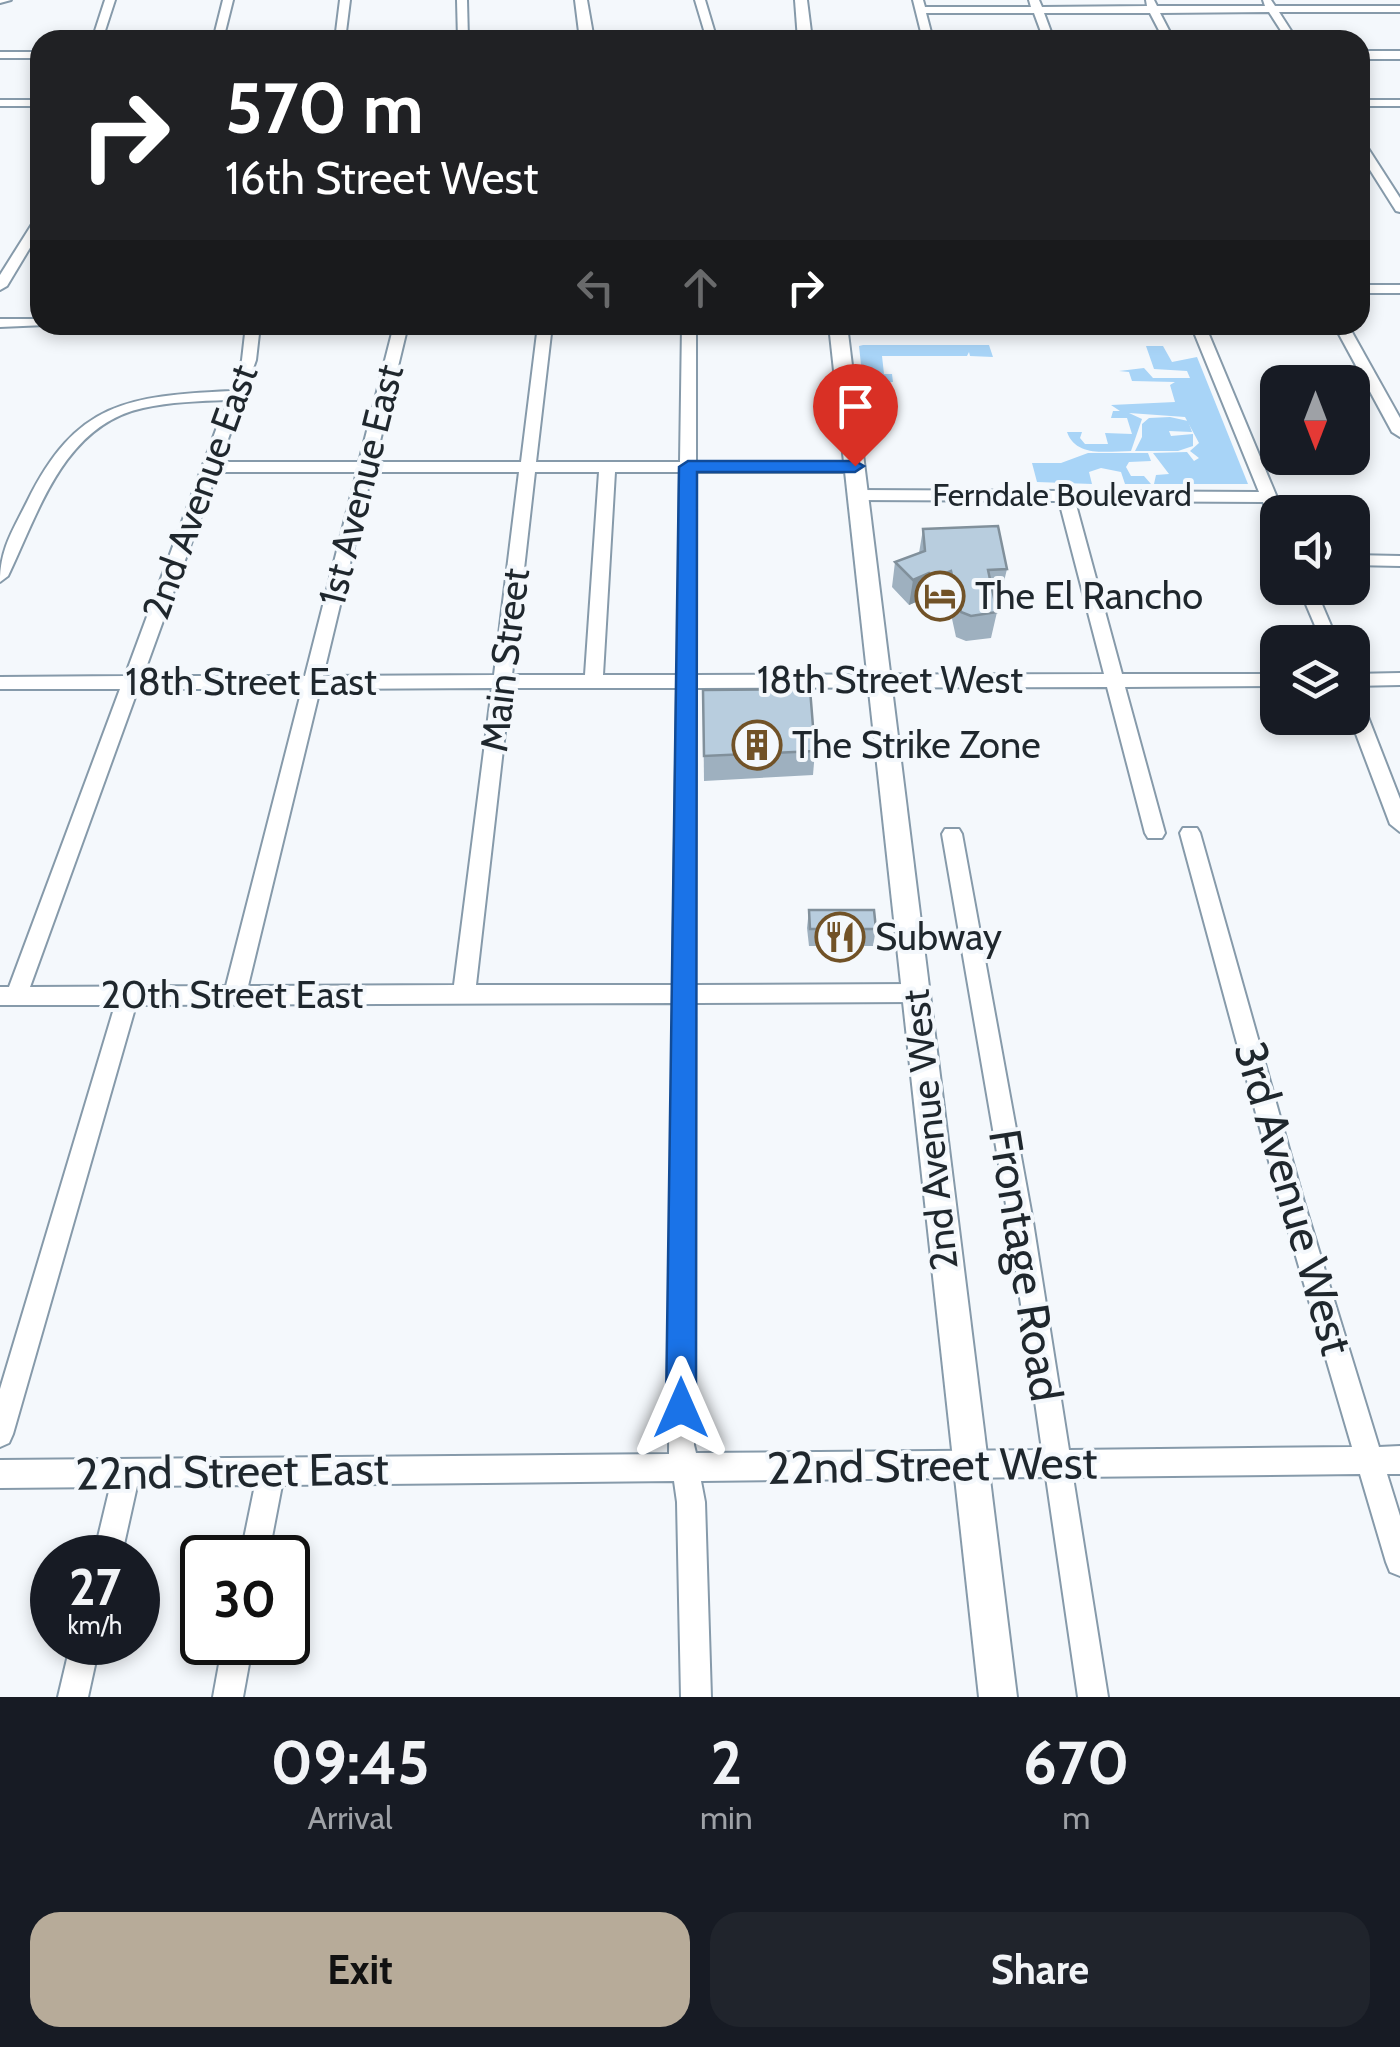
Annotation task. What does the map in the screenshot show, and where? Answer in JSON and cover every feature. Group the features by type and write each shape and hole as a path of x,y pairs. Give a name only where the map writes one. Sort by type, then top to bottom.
{"main road":[{"path":"581,0 586,30"},
{"path":"801,0 804,30"},
{"path":"1370,54 1400,54"},
{"name":"2nd Avenue West","path":"839,335 998,1697"}],"street":[{"path":"100,30 110,0"},
{"path":"220,30 228,0"},
{"path":"341,30 345,0"},
{"path":"462,0 463,30"},
{"path":"700,0 709,30"},
{"path":"925,30 919,5 1391,6 1400,22"},
{"path":"1036,5 1045,30"},
{"path":"1152,5 1164,30"},
{"path":"1269,5 1285,30"},
{"path":"0,55 30,55"},
{"path":"0,102 30,102"},
{"path":"1370,103 1400,103"},
{"path":"1370,164 1400,208"},
{"path":"0,286 30,237"},
{"path":"1370,288 1400,289"},
{"path":"0,323 30,323"},
{"name":"2nd Avenue East","path":"8,996 132,682 211,468 249,360 252,335"},
{"name":"1st Avenue East","path":"235,996 399,335"},
{"name":"Main Street","path":"464,994 544,335"},
{"path":"689,335 681,1426 696,1598 696,1697"},
{"path":"1202,335 1268,495"},
{"path":"1347,335 1400,432"},
{"path":"0,576 56,460 86,424 108,412 162,398 237,395"},
{"path":"211,468 855,466"},
{"path":"594,680 607,467"},
{"path":"1065,494 1155,833"},
{"name":"Ferndale Boulevard","path":"856,495 1260,496"},
{"path":"1370,560 1400,561"},
{"path":"1370,680 1400,679"},
{"name":"18th Street West","path":"502,680 1260,680"},
{"name":"18th Street East","path":"0,683 502,680"},
{"path":"1366,735 1400,824"},
{"name":"3rd Avenue West","path":"1190,833 1292,1202 1400,1562"},
{"name":"Frontage Road","path":"952,834 1058,1464 1093,1697"},
{"name":"20th Street East","path":"8,996 914,993"},
{"path":"0,1434 128,996"},
{"name":"22nd Street West","path":"464,1470 1400,1460"},
{"name":"22nd Street East","path":"0,1474 464,1470"},
{"path":"258,1535 271,1471"},
{"path":"112,1535 127,1472"},
{"path":"74,1697 81,1665"},
{"path":"228,1697 234,1665"}],"shaded area":[{"path":"989,345 993,357 970,356 969,352 967,356 882,356 884,374 892,374 893,382 863,383 859,346"},
{"path":"1146,346 1163,346 1172,362 1197,357 1248,484 1154,484 1156,475 1169,474 1153,453 1187,452 1194,461 1199,458 1190,451 1199,443 1185,417 1129,413 1142,419 1131,451 1094,451 1071,440 1067,432 1082,432 1080,438 1085,444 1108,444 1105,433 1132,434 1127,418 1111,418 1113,411 1120,411 1111,405 1175,402 1170,385 1175,382 1132,381 1129,372 1119,371 1144,368 1153,378 1190,378 1187,371 1154,369"},
{"path":"1149,418 1188,421 1192,432 1169,431 1171,436 1193,434 1193,446 1178,451 1135,451 1142,437 1142,424"},
{"path":"1088,453 1148,453 1151,461 1129,462 1126,467 1131,476 1144,476 1151,484 1125,484 1121,472 1101,468 1089,472 1092,484 1037,482 1032,463 1061,463"}],"building":[{"path":"998,526 1007,569 988,570 997,612 971,616 961,612 951,571 934,578 929,573 913,580 895,562 925,551 923,529"},
{"path":"810,689 815,751 704,756 703,690"},
{"path":"809,910 874,910 876,929 810,929"}],"place":[{"name":"The El Rancho","path":"940,596"},
{"name":"The Strike Zone","path":"757,745"},
{"name":"Subway","path":"840,937"}],"route":[{"path":"681,1408 688,467 855,466"}]}
